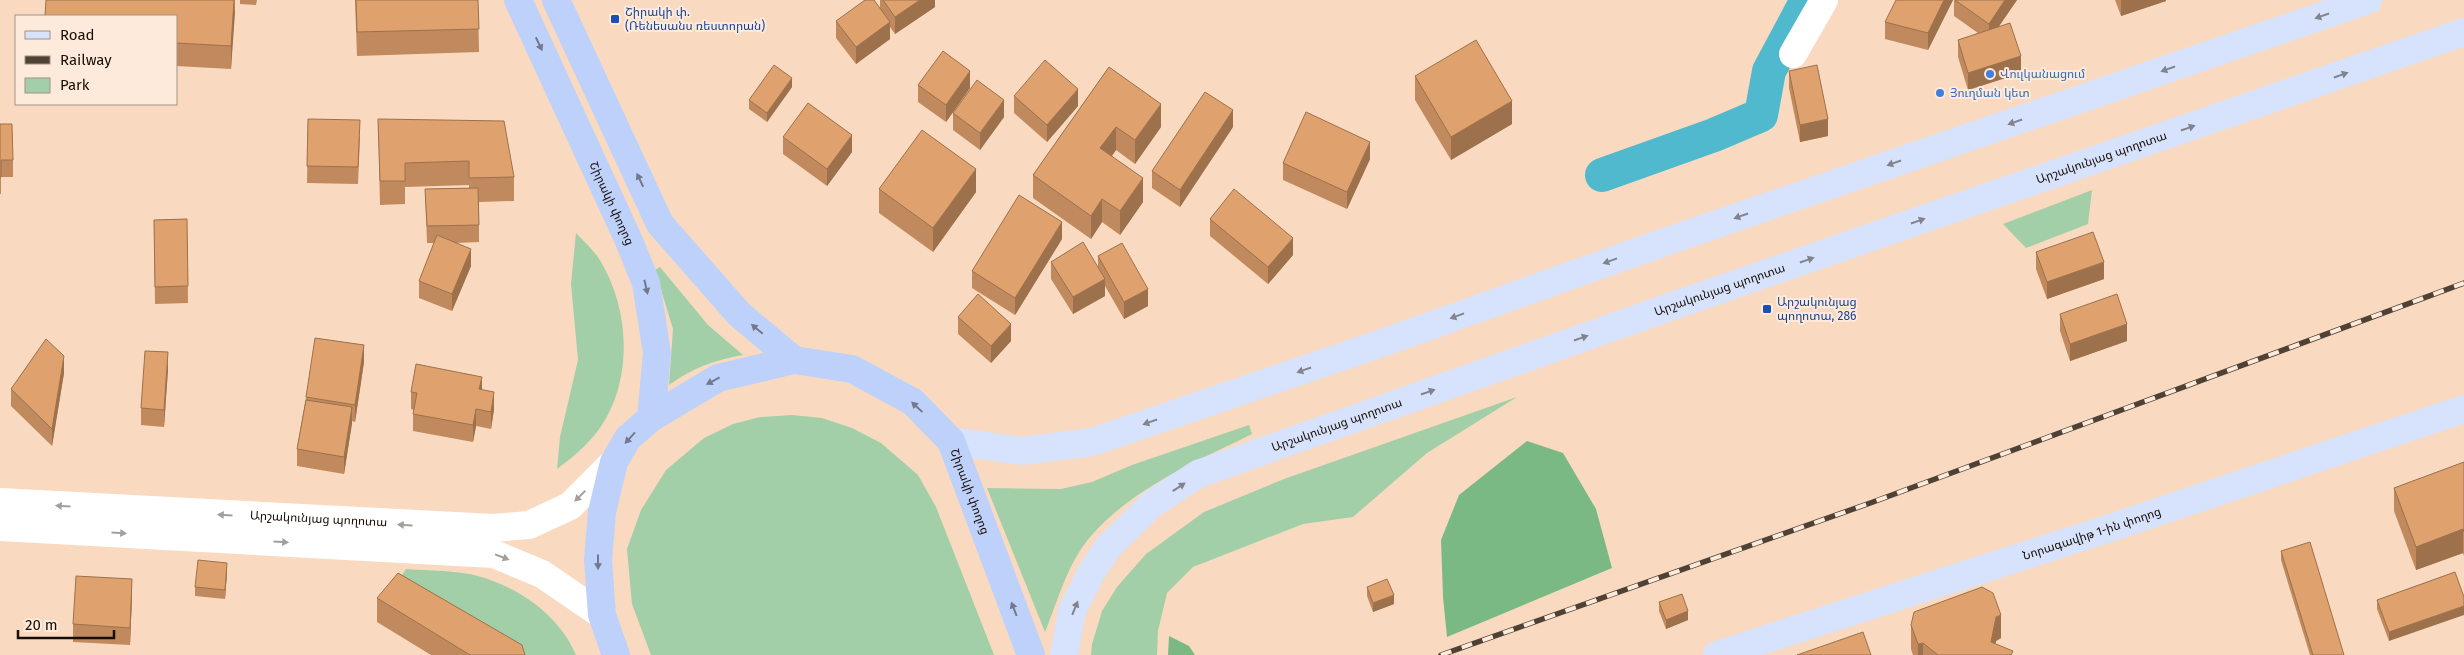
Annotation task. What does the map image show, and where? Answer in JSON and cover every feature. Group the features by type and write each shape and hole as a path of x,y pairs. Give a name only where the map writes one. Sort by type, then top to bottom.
{"highway":[{"name":"Շիրակի փողոց","path":"518,0 629,241 646,283 657,353 652,418"},
{"path":"556,0 660,224 739,314 794,360"},
{"name":"Շիրակի փողոց","path":"616,655 602,615 598,550 602,512 614,462 628,438 652,418 718,378 794,360 852,370 913,402 951,441 1031,655"}],"main road":[{"path":"951,441 1022,451 1092,442 2368,0"},
{"name":"Արշակունյաց պողոտա","path":"1064,655 1072,611 1091,573 1108,547 1152,504 1198,474 1659,311 2464,32"},
{"name":"Նորագավիթ 1-ին փողոց","path":"1730,652 2110,528 2464,409"}],"street":[{"path":"1793,54 1824,0"},
{"name":"Արշակունյաց պողոտա","path":"0,502 493,528 529,525 570,506 614,462"},
{"name":"Արշակունյաց պողոտա","path":"0,527 494,554 542,574 602,615"}],"green space":[{"path":"2092,190 2088,224 2026,248 2003,224"},
{"path":"576,233 593,250 611,282 618,303 624,348 622,371 617,393 609,413 588,443 557,469 560,437 578,360 571,284"},
{"path":"660,267 708,325 743,355 723,359 704,366 669,385 673,329 655,270"},
{"path":"1517,397 1427,453 1353,517 1303,524 1193,567 1167,593 1158,631 1157,655 1091,655 1092,644 1102,611 1117,587 1146,554 1204,512 1284,479"},
{"path":"792,415 822,418 852,428 881,443 918,475 936,507 994,655 651,655 632,604 627,549 641,510 666,470 704,438 733,424 760,417"},
{"path":"1249,425 1252,434 1167,477 1146,490 1126,503 1091,536 1070,569 1045,632 987,488 1061,489 1092,482 1132,465"},
{"path":"1527,441 1563,453 1596,509 1612,568 1447,637 1443,597 1441,540 1459,495"},
{"path":"406,569 470,574 494,581 509,588 536,605 549,616 569,641 576,655 513,655 395,586"},
{"path":"1169,636 1189,646 1195,655 1168,655"}],"building":[{"path":"46,0 234,0 231,46 178,43 178,15 45,15"},
{"path":"356,0 478,0 479,29 357,32"},
{"path":"865,0 874,0 890,22 856,47 836,21"},
{"path":"883,0 920,0 895,17"},
{"path":"1896,0 1944,0 1928,33 1885,22"},
{"path":"1955,0 2005,0 1989,24"},
{"path":"2010,23 2021,56 1968,73 1958,40"},
{"path":"1476,40 1512,101 1451,137 1415,76"},
{"path":"943,51 970,71 946,105 918,85"},
{"path":"1045,60 1078,89 1047,125 1014,96"},
{"path":"774,65 792,78 767,113 749,100"},
{"path":"1817,65 1828,119 1800,125 1789,71"},
{"path":"1109,67 1161,104 1135,140 1116,127 1100,148 1143,178 1120,211 1102,199 1091,216 1033,175"},
{"path":"977,80 1004,100 980,133 953,113"},
{"path":"1205,92 1233,110 1180,190 1152,171"},
{"path":"808,103 852,135 827,169 783,137"},
{"path":"1306,112 1370,142 1347,192 1283,163"},
{"path":"308,119 360,120 358,167 307,166"},
{"path":"378,119 504,121 514,177 469,178 469,161 405,163 405,181 380,181"},
{"path":"0,124 12,124 13,160 1,160 1,177 0,177"},
{"path":"922,130 976,169 933,228 879,189"},
{"path":"478,188 479,225 427,226 425,189"},
{"path":"1234,189 1293,238 1268,267 1210,219"},
{"path":"1019,195 1062,222 1015,298 972,271"},
{"path":"187,219 188,286 155,287 154,220"},
{"path":"2093,232 2104,262 2047,282 2036,252"},
{"path":"437,235 471,249 452,294 419,281"},
{"path":"1083,242 1105,279 1073,297 1051,262"},
{"path":"1122,243 1148,289 1124,302 1098,256"},
{"path":"978,294 1011,324 991,346 958,317"},
{"path":"2117,294 2127,324 2070,344 2060,314"},
{"path":"315,338 364,345 355,405 306,397"},
{"path":"46,339 64,356 52,429 11,389"},
{"path":"145,351 168,352 164,410 141,408"},
{"path":"416,364 482,377 479,389 494,392 491,412 476,409 473,425 413,414 417,393 411,392"},
{"path":"306,400 352,407 344,457 297,449"},
{"path":"2464,462 2464,532 2463,529 2416,547 2394,488"},
{"path":"2310,542 2344,655 2313,655 2281,551"},
{"path":"198,560 227,563 225,590 195,587"},
{"path":"2455,572 2464,597 2464,606 2389,632 2377,600"},
{"path":"398,573 522,645 525,655 470,655 377,598"},
{"path":"76,576 132,579 130,628 73,624"},
{"path":"1387,579 1394,595 1373,603 1367,587"},
{"path":"1982,587 1993,593 2001,615 1996,617 1991,642 2013,651 2011,655 1938,655 1923,643 1918,644 1911,625 1914,612"},
{"path":"1682,594 1688,611 1666,620 1659,602"},
{"path":"1863,632 1871,655 1797,655"}],"waterway":[{"path":"1602,175 1714,135 1761,115 1769,71 1807,0"}],"railway":[{"path":"1441,655 1873,502 2464,283"}],"place":[{"name":"Շիրակի փ. (Ռենեսանս ռեստորան)","path":"615,19"},
{"name":"Վուլկանացում","path":"1990,74"},
{"name":"Յուղման կետ","path":"1940,93"},
{"name":"Արշակունյաց պողոտա, 286","path":"1767,309"}]}
